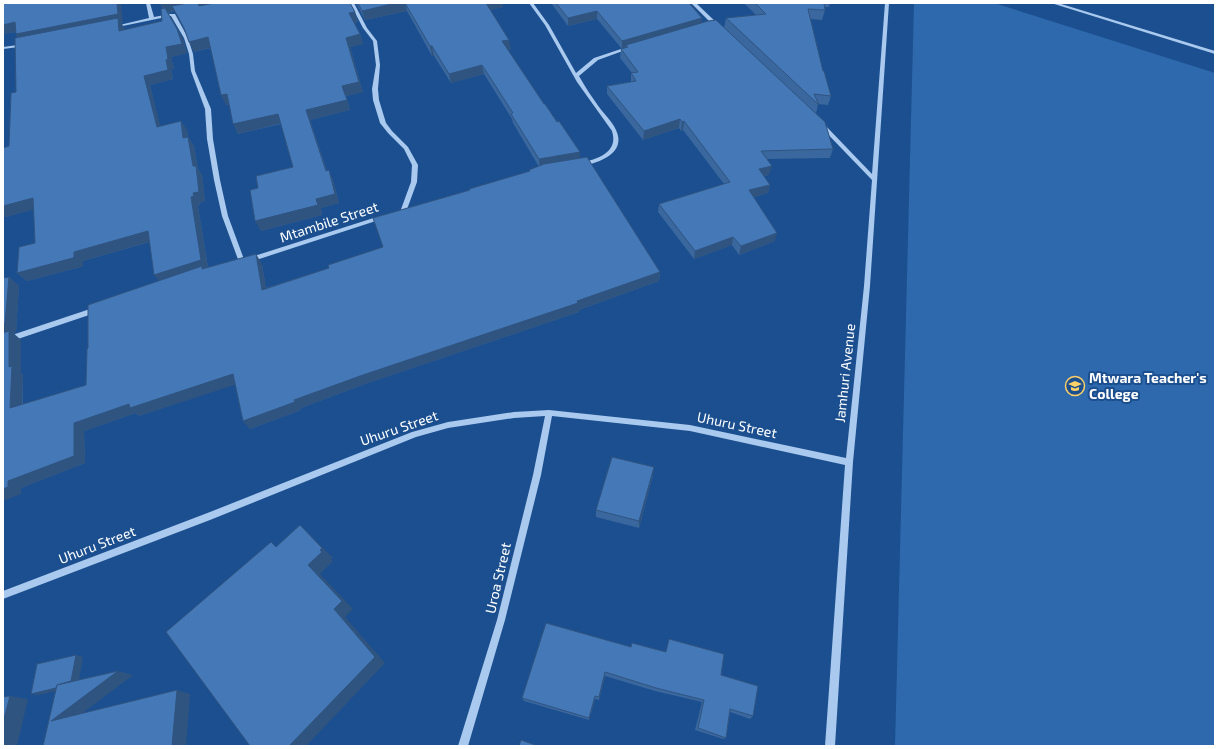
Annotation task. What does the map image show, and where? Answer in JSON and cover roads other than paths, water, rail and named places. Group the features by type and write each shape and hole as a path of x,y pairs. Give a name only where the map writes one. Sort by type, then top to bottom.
{"street":[{"path":"148,3 152,18"},
{"path":"352,3 365,28 374,40 378,65 375,89 376,100 383,123 394,137 406,148 415,165 414,182 397,213"},
{"path":"531,3 540,14 576,76 605,119 612,126 617,137 616,143 609,154 587,164 573,166"},
{"path":"693,3 721,29"},
{"name":"Jamhuri Avenue","path":"830,746 849,462 867,286 887,3"},
{"path":"1053,3 1215,53"},
{"path":"109,28 179,13"},
{"name":"Mtambile Street","path":"173,15 186,38 191,54 193,71 208,109 212,151 217,180 225,216 239,263 410,210"},
{"path":"709,26 716,24"},
{"path":"3,48 29,44"},
{"path":"576,76 596,59 636,46"},
{"path":"817,120 874,179"},
{"path":"3,341 105,306"},
{"name":"Uhuru Street","path":"3,595 210,516 415,434 448,425 499,417 549,414 690,428 849,462"},
{"name":"Uroa Street","path":"463,746 502,620 537,475 549,414"}],"place":[{"name":"Mtwara Teacher's College","path":"1075,386"}]}
